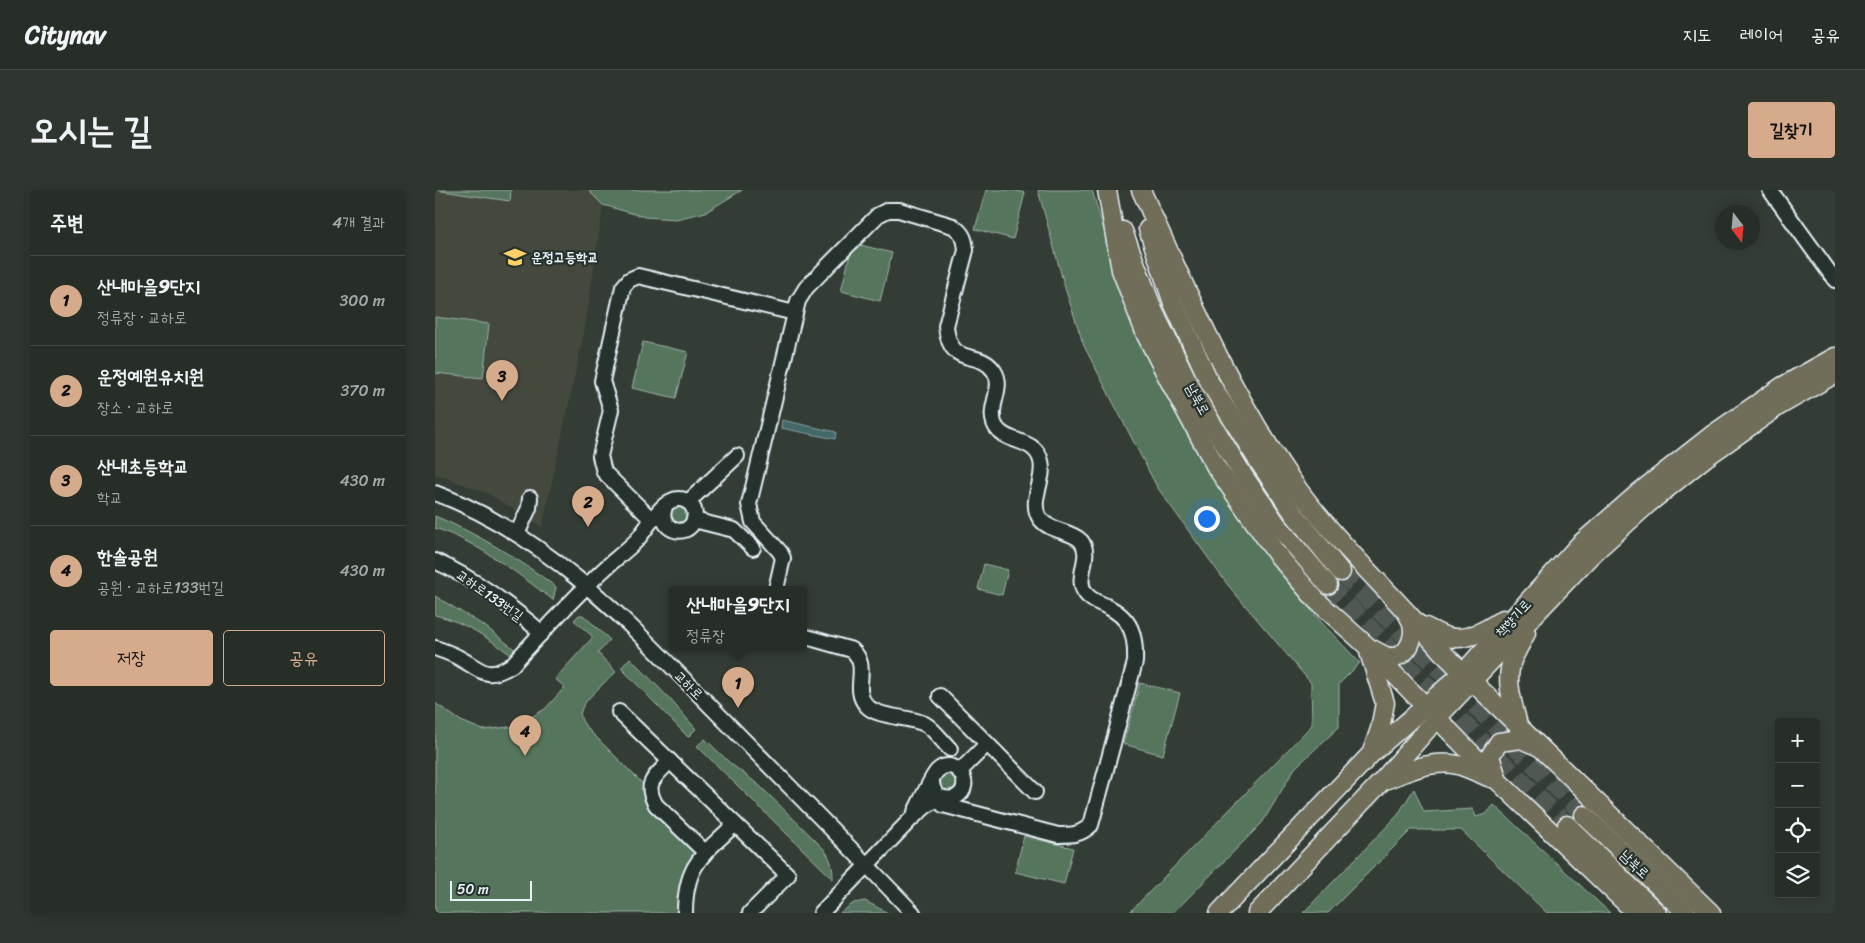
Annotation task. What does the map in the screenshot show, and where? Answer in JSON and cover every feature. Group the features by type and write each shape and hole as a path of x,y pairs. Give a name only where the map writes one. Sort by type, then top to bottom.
{"main road":[{"name":"남북로","path":"1108,190 1151,303 1193,392 1273,519 1328,585"},
{"path":"1108,190 1121,270 1146,335 1216,467 1276,552 1316,600 1367,646 1498,781 1635,913"},
{"name":"남북로","path":"1140,190 1149,233 1173,303 1210,383 1257,460 1294,514 1341,572"},
{"path":"1140,190 1197,314 1251,418 1301,492 1341,542 1418,623 1442,652 1711,913"},
{"name":"책향기로","path":"1257,913 1382,781 1431,713 1529,610 1579,545 1642,490 1712,435 1783,386 1835,357"},
{"name":"책향기로","path":"1529,610 1649,502 1705,458 1779,406 1835,374"},
{"path":"1367,646 1387,657 1397,657 1405,652 1413,635 1412,623 1405,610"},
{"path":"1418,623 1449,637 1466,637 1529,610"},
{"path":"1518,725 1509,689 1509,674 1529,610"},
{"path":"1367,646 1385,703 1380,729 1372,753"},
{"name":"책향기로","path":"1219,913 1372,753 1431,713"},
{"path":"1498,781 1490,756 1499,742 1521,739 1542,748"},
{"path":"1382,781 1424,765 1440,763 1458,765 1498,781"},
{"name":"남북로","path":"1584,815 1686,913"},
{"name":"남북로","path":"1567,824 1657,913"}],"street":[{"path":"1769,190 1835,280"},
{"path":"777,586 783,558 780,552 753,522 749,504 798,301 806,288 878,215 888,210 899,210 953,226 965,239 966,250 946,326 947,338 951,346 959,354 976,360 993,370 997,378 998,387 993,411 994,422 999,432 1033,448 1038,453 1041,461 1042,470 1036,500 1037,510 1042,521 1050,527 1073,535 1084,547 1085,556 1081,574 1081,585 1087,596 1118,614 1129,625 1134,637 1135,662 1091,825 1083,832 1072,835 1058,835 942,801 934,790 932,780"},
{"path":"651,520 603,472 600,456 611,410 602,381 623,287 629,280 639,276 795,313"},
{"path":"688,502 737,456"},
{"name":"교하로","path":"435,493 517,534 550,557 586,587 687,682 913,913"},
{"path":"517,534 529,508 530,498"},
{"path":"435,648 461,658 482,673 492,674 501,672 512,665 586,587 637,540 651,520 668,502 678,499 688,502 694,510 694,520 688,528 672,530 668,527 663,517 665,507"},
{"path":"694,520 734,530 753,548"},
{"path":"637,540 668,527"},
{"name":"교하로133번길","path":"435,561 457,571 489,590 541,633"},
{"path":"807,637 852,650 861,663 860,686 865,704 873,711 927,725 950,749"},
{"path":"940,696 1035,792"},
{"path":"619,712 788,875 750,913"},
{"path":"959,771 987,744"},
{"path":"670,762 652,779 650,787 652,797 657,805 705,852"},
{"path":"821,913 911,819 926,806 960,794 965,783 959,771 952,766 936,771 911,819"},
{"path":"685,913 685,898 689,878 698,860 735,824"}],"shaded area":[{"path":"435,190 588,190 603,205 585,328 542,527 487,493 435,474"}],"green space":[{"path":"435,190 511,190 510,201"},
{"path":"588,190 742,190 706,212 676,219 645,217 603,205"},
{"path":"986,190 1013,190 1025,193 1013,239 975,229"},
{"path":"1038,190 1092,190 1112,257 1263,544 1285,579 1321,622 1360,663 1339,684 1339,727 1295,768 1262,823 1173,913 1129,913 1312,725 1311,683 1227,584 1157,487 1084,346 1065,288"},
{"path":"853,243 892,253 880,301 841,291"},
{"path":"435,317 489,324 483,378 435,373"},
{"path":"643,342 688,352 676,398 632,388"},
{"path":"679,505 686,507 689,517 683,525 673,524 669,512 673,507"},
{"path":"435,516 483,539 542,576 556,587 553,600 482,550 435,528"},
{"path":"984,564 1008,570 1002,595 978,589"},
{"path":"435,596 486,627 518,652 514,657 467,627 435,615"},
{"path":"579,615 583,615 610,640 598,653 616,672 586,701 581,711 582,721 642,783 647,806 693,848 694,857 679,913 435,913 435,703 461,721 483,730 516,726 545,709 565,687 555,679 593,637 574,620"},
{"path":"630,658 696,729 688,737 621,668"},
{"path":"1140,683 1180,693 1163,755 1123,744"},
{"path":"705,739 730,763 760,786 824,849 831,863 833,879 697,746"},
{"path":"950,771 960,782 956,792 941,792 937,779 940,775"},
{"path":"1414,789 1424,812 1473,809 1476,817 1486,814 1494,805 1610,913 1547,913 1461,830 1411,830 1328,913 1303,913 1397,816"},
{"path":"1024,836 1073,848 1064,884 1015,872"},
{"path":"865,901 888,913 840,913 854,903"}],"water":[{"path":"782,420 836,432 835,439 781,428"}],"tunnel":[{"path":"1341,572 1584,815"},
{"path":"1328,585 1492,752 1567,825"}],"place":[{"name":"운정고등학교","path":"515,257"},
{"name":"산내초등학교","path":"502,401"},
{"name":"운정예원유치원","path":"588,527"},
{"name":"산내마을9단지","path":"738,708"},
{"name":"한솔공원","path":"525,756"}]}
